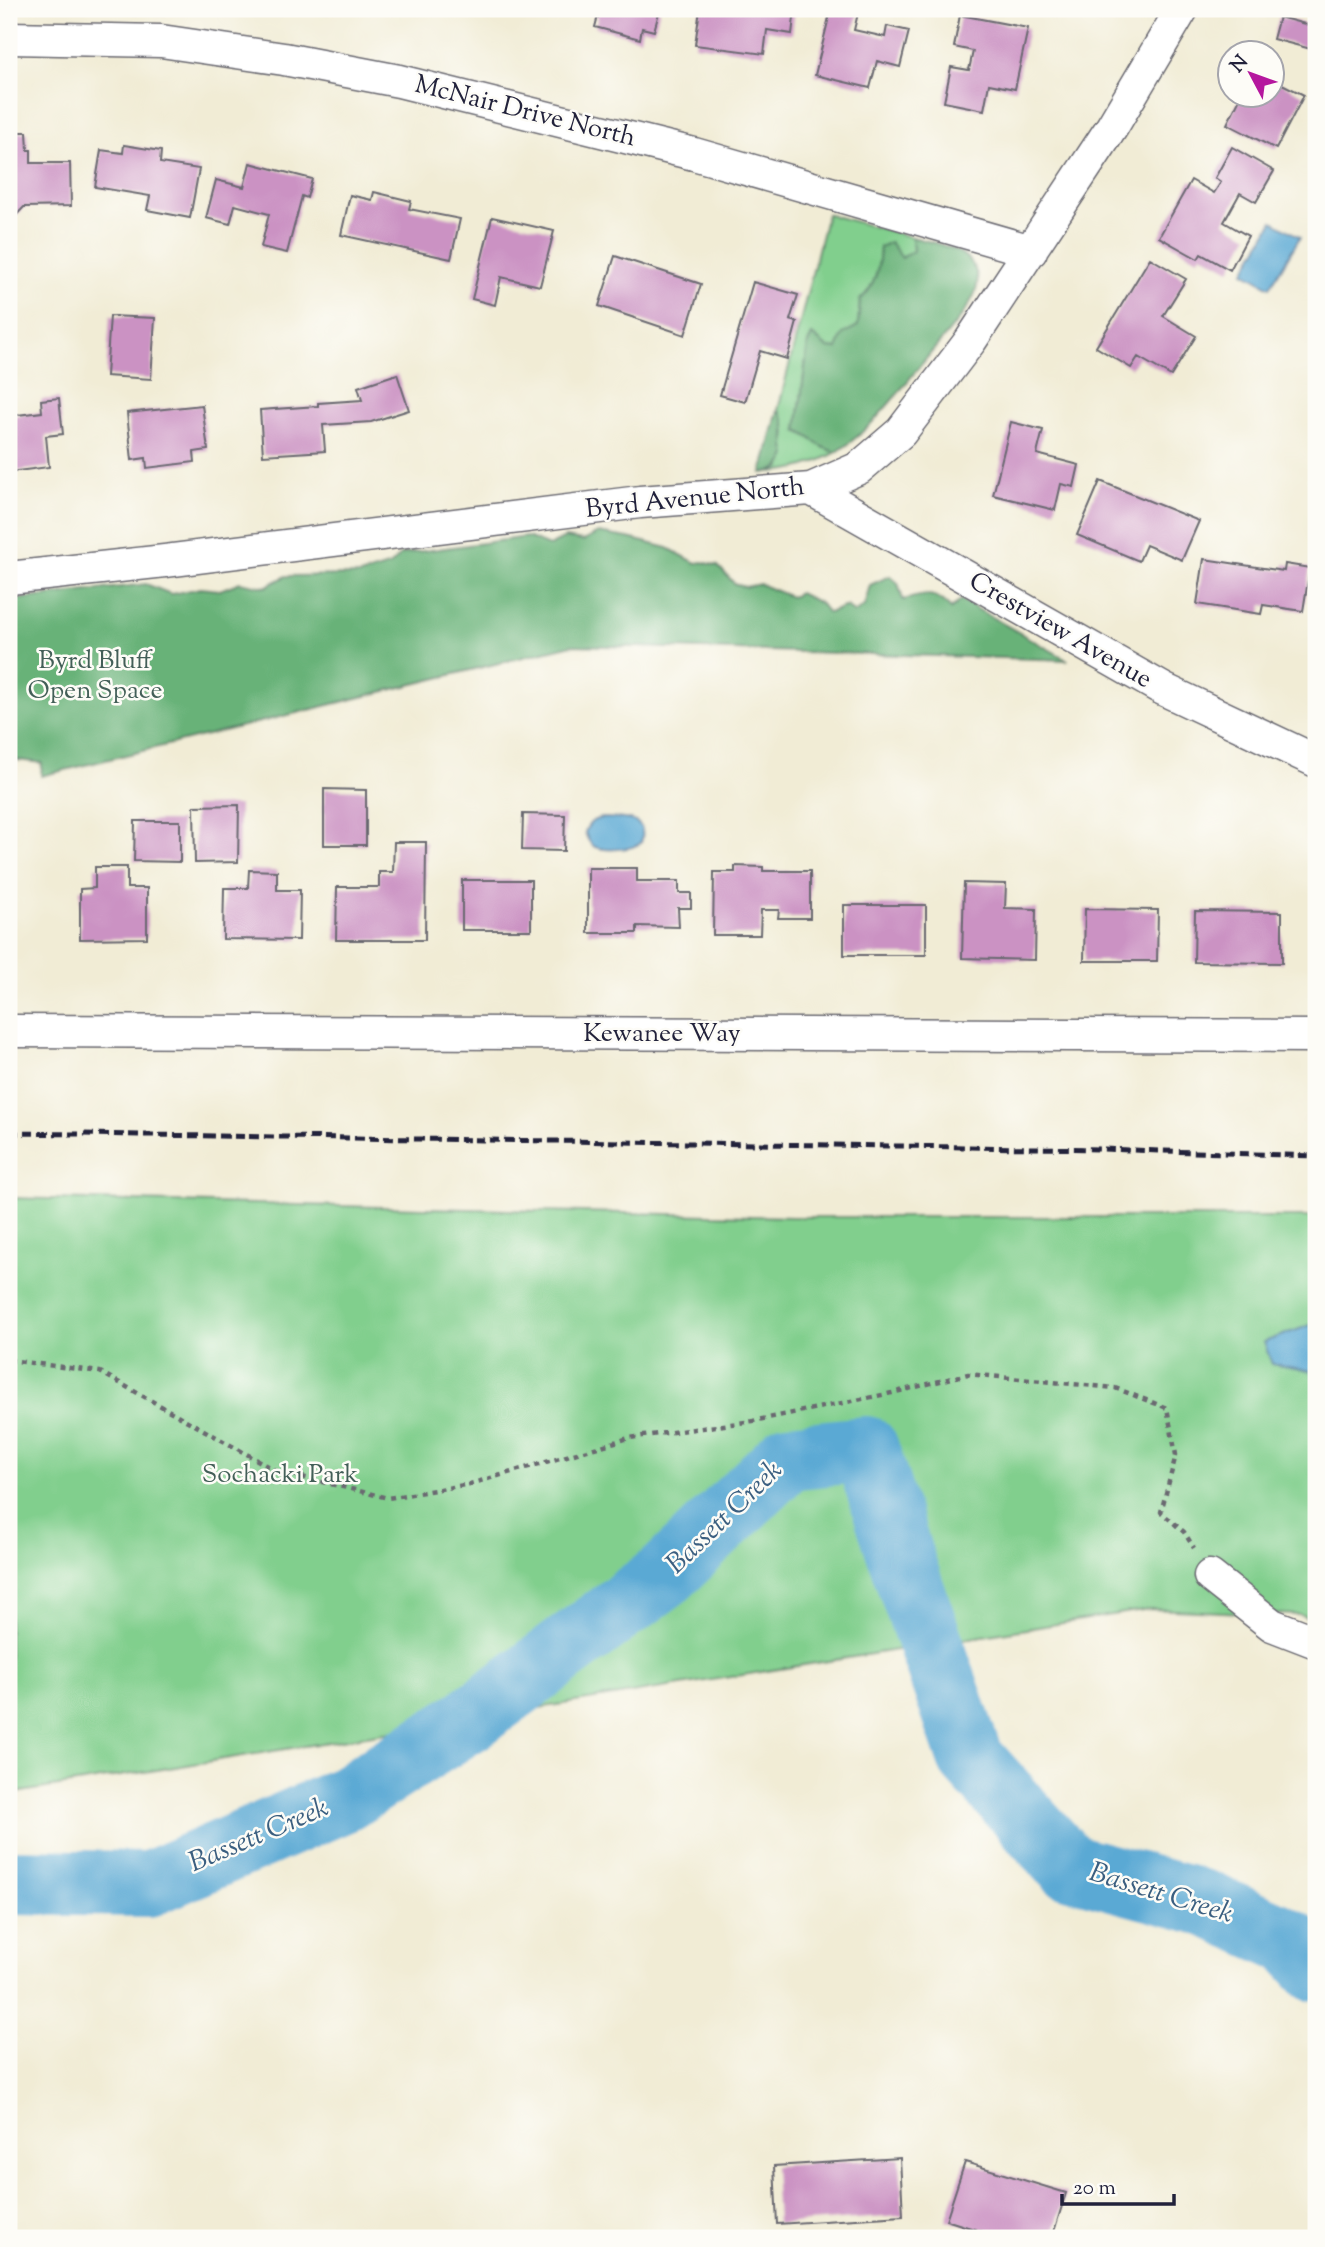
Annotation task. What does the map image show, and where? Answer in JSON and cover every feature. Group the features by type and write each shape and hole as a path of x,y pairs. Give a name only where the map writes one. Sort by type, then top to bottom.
{"street":[{"name":"Byrd Avenue North","path":"9,578 179,560 640,502 811,489 859,468 901,432 971,340 1112,127 1182,9"},
{"name":"McNair Drive North","path":"9,38 160,41 284,59 399,81 694,154 1031,251"},
{"name":"Crestview Avenue","path":"811,489 1163,689 1316,761"},
{"name":"Kewanee Way","path":"9,1031 1316,1037"},
{"path":"1210,1576 1272,1625 1316,1642"}],"path":[{"path":"9,1360 100,1372 277,1471 388,1498 470,1484 629,1438 753,1421 892,1393 968,1374 1115,1388 1167,1408 1176,1455 1161,1512 1184,1532 1210,1576"}],"green space":[{"path":"827,214 912,237 913,251 901,258 880,247 876,276 870,289 860,300 858,326 837,349 828,348 812,335 808,343 797,431 837,452 805,466 771,472 781,467 786,429 778,410"},
{"path":"912,237 949,247 966,257 977,274 975,293 955,325 875,419 837,452 830,450 797,431 808,343 812,335 828,348 837,349 843,334 858,326 860,300 870,289 876,276 880,247 890,242 902,258 913,251"},
{"path":"778,410 784,420 787,455 778,468 762,473"},
{"name":"Byrd Bluff Open Space","path":"598,533 668,548 696,563 718,566 735,584 745,587 760,584 791,597 799,593 820,603 828,613 847,606 854,613 864,606 870,585 890,576 898,583 903,600 929,595 940,599 951,609 961,600 1068,660 572,645 41,776 42,763 9,759 11,600 146,584 171,594 201,588 220,590 240,582 265,587 286,576 360,575 391,565 401,554 527,537 549,546 565,538 583,541"},
{"name":"Sochacki Park","path":"9,1198 792,1217 1316,1217 1316,1621 1300,1615 1149,1609 9,1794"}],"water":[{"path":"1273,221 1300,237 1270,287 1244,272"},
{"path":"602,818 632,820 637,823 641,827 641,843 618,849 593,846 585,832 591,822"},
{"path":"1316,1323 1316,1385 1312,1371 1272,1364 1264,1342"}],"building":[{"path":"572,9 660,9 654,31 642,28 640,39 595,27 598,16"},
{"path":"700,9 762,9 771,12 772,9 795,9 792,34 767,30 764,54 695,45"},
{"path":"831,9 859,9 854,30 885,37 887,26 909,31 900,67 877,61 870,88 815,75"},
{"path":"960,15 1028,28 1015,89 989,84 984,110 944,102 951,67 969,70 973,51 954,47"},
{"path":"1279,17 1316,27 1311,49 1286,42 1286,38 1273,38"},
{"path":"1286,86 1304,95 1276,149 1227,124 1235,108 1286,108"},
{"path":"13,132 27,132 31,163 70,163 71,206 24,207 9,223 9,138 14,138"},
{"path":"124,145 161,151 160,163 199,169 190,218 147,210 150,196 95,187 101,150 123,153"},
{"path":"1232,147 1274,171 1256,202 1240,193 1224,222 1248,236 1230,270 1201,254 1198,259 1159,237 1191,180 1214,193 1221,182 1215,178"},
{"path":"250,163 312,179 307,198 302,196 287,253 261,247 269,214 235,205 230,224 206,218 216,180 244,187"},
{"path":"374,192 411,201 409,209 460,219 451,259 341,235 350,195 372,200"},
{"path":"492,217 554,231 540,286 501,277 495,305 472,299"},
{"path":"615,256 701,284 685,335 599,306"},
{"path":"1150,258 1186,279 1163,316 1196,336 1171,376 1138,357 1131,368 1096,347"},
{"path":"753,282 798,295 790,320 797,322 787,359 760,351 745,402 720,395"},
{"path":"110,316 155,318 151,379 106,376"},
{"path":"397,374 409,410 371,422 323,425 325,451 263,455 260,410 362,400 358,387"},
{"path":"59,398 63,434 46,436 49,467 9,472 9,416 42,412 41,400"},
{"path":"202,405 208,450 194,452 195,462 147,468 146,458 132,460 127,413"},
{"path":"1011,422 1043,430 1037,454 1079,465 1074,487 1061,484 1055,510 993,495"},
{"path":"1100,481 1199,521 1182,560 1146,545 1139,561 1077,535"},
{"path":"1204,559 1284,571 1285,564 1310,568 1303,611 1263,605 1261,614 1197,604"},
{"path":"324,789 366,790 366,845 324,845"},
{"path":"239,805 238,862 195,863 194,806"},
{"path":"523,814 565,815 564,851 522,850"},
{"path":"135,821 180,821 180,862 134,861"},
{"path":"394,842 426,842 425,940 336,940 337,887 379,887 379,872 393,872"},
{"path":"735,866 763,867 763,871 810,871 810,918 778,918 779,910 761,910 760,935 713,935 714,872 735,872"},
{"path":"95,867 127,867 127,888 147,888 147,938 80,939 80,889 95,888"},
{"path":"588,868 637,868 637,881 679,881 679,893 691,893 691,908 678,908 679,927 637,926 637,933 588,933"},
{"path":"249,870 277,871 277,890 300,890 299,940 223,939 224,888 248,888"},
{"path":"462,880 531,880 531,930 462,930"},
{"path":"964,883 1006,884 1005,908 1036,909 1035,960 962,958"},
{"path":"844,905 926,905 926,955 844,955"},
{"path":"1085,909 1158,910 1157,961 1084,961"},
{"path":"1195,911 1282,912 1282,963 1194,962"},
{"path":"900,2158 903,2216 777,2224 774,2166"},
{"path":"965,2162 1066,2193 1052,2238 1002,2238 946,2220"}],"waterway":[{"name":"Bassett Creek","path":"9,1882 149,1884 345,1799 469,1720 667,1574 788,1457 866,1449 970,1757 1068,1866 1202,1902 1290,1941 1316,1969"}],"railway":[{"path":"9,1133 1101,1149 1316,1156"}]}
